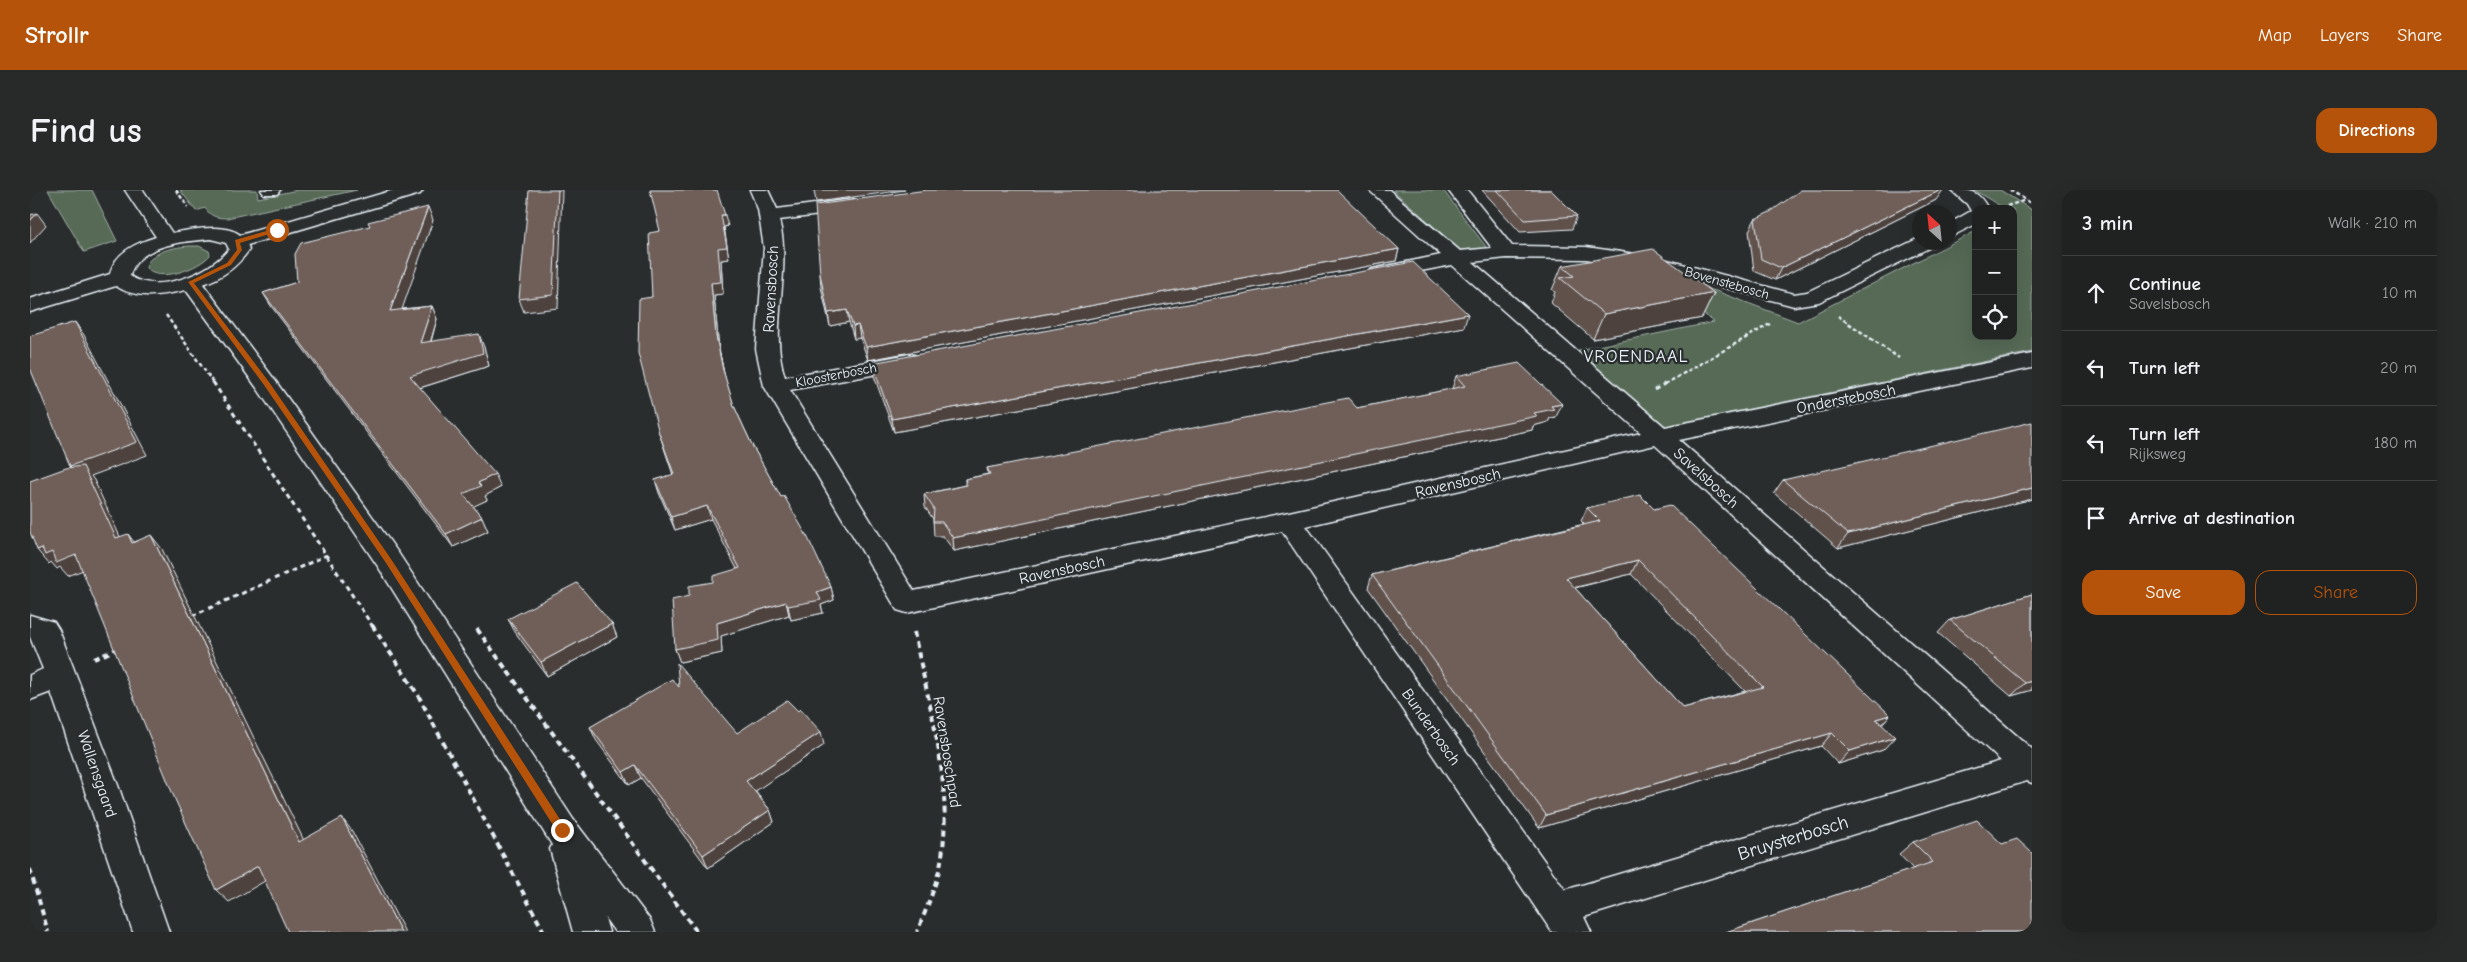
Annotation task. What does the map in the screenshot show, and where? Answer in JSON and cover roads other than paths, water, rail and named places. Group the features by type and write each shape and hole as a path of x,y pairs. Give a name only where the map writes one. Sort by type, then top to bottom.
{"street":[{"path":"134,190 167,240"},
{"path":"237,242 414,190"},
{"name":"Ravensbosch","path":"759,190 770,216 775,252 767,351 776,386 907,603 1289,521 1660,436"},
{"name":"Savelsbosch","path":"1378,190 1660,436 2031,767"},
{"path":"1457,190 1506,252"},
{"path":"1960,190 1975,201 1977,205"},
{"path":"770,216 874,202"},
{"path":"1957,226 1972,218"},
{"path":"211,233 232,237 237,242 240,250 229,264 191,282 148,288 128,285 119,278 122,265 128,258 167,240 191,234 211,233"},
{"name":"Bovenstebosch","path":"1456,258 1506,252 1551,251 1623,257 1683,270 1773,296 1794,300 1812,298 1912,249"},
{"path":"1355,277 1456,258"},
{"path":"30,306 119,278"},
{"path":"191,282 266,384 388,561 562,830 637,932"},
{"name":"Kloosterbosch","path":"776,386 933,357"},
{"name":"Onderstebosch","path":"1660,436 2032,361"},
{"name":"Bunderbosch","path":"1289,521 1565,920"},
{"name":"Wallensgaard","path":"30,626 44,630 151,932"},
{"path":"30,688 61,674"},
{"name":"Bruysterbosch","path":"1565,920 2031,767"},
{"path":"562,830 591,932"}],"district":[{"name":"VROENDAAL","path":"1636,356"}]}
